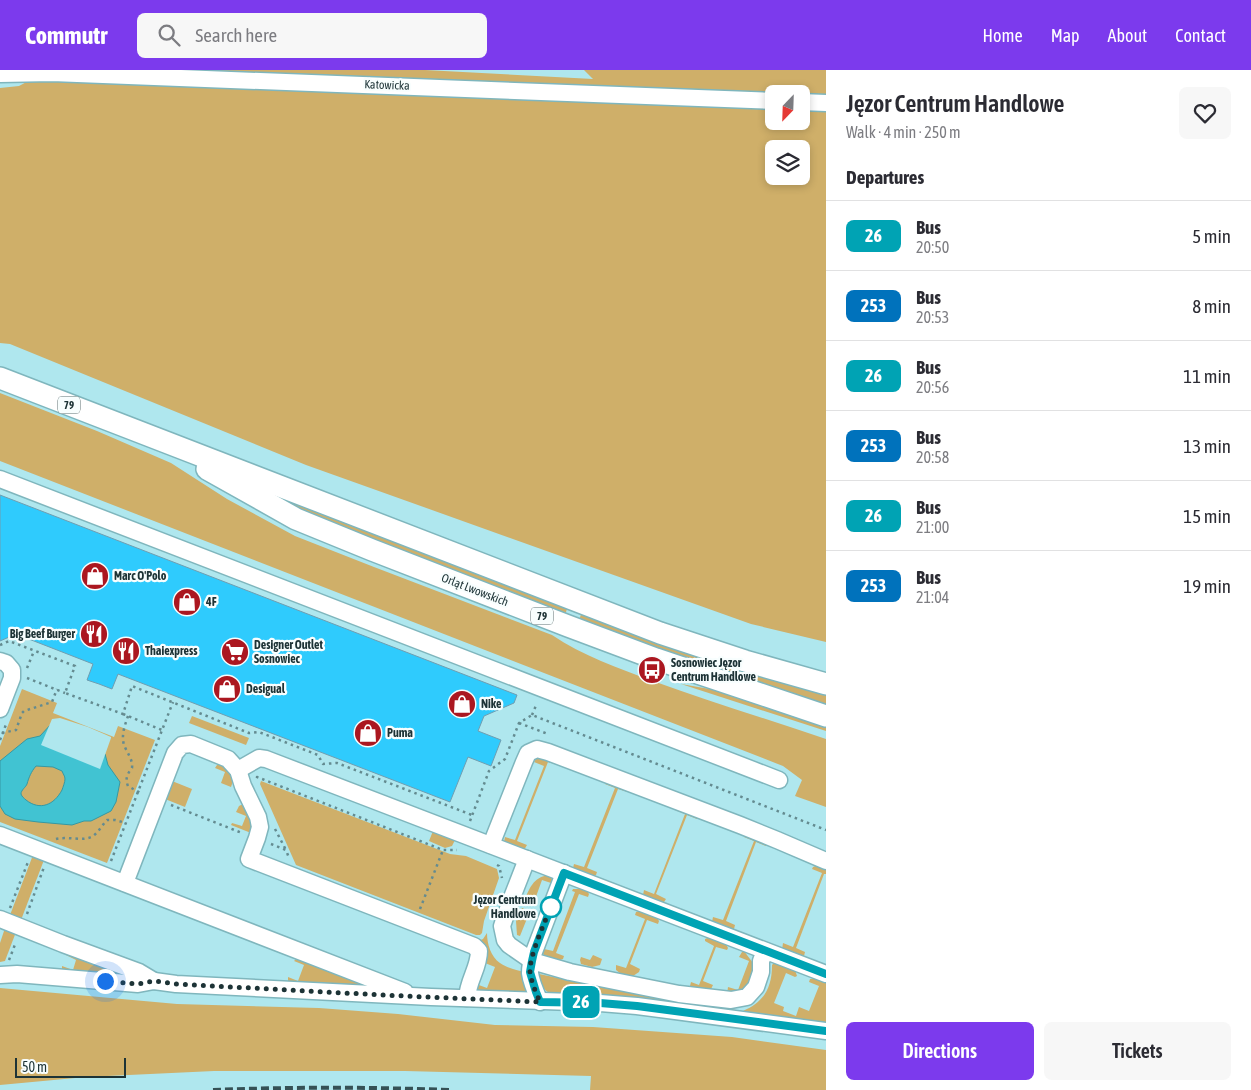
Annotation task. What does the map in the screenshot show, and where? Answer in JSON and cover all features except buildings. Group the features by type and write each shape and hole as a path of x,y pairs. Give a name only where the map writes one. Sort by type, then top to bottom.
{"main road":[{"name":"Orląt Lwowskich","path":"0,378 660,633 744,661 826,684"},
{"name":"Orląt Lwowskich","path":"139,432 296,519 568,626 732,685 826,716"}],"lane":[{"name":"Katowicka","path":"0,74 52,73 765,101"},
{"path":"810,102 826,103"},
{"path":"0,479 779,780"},
{"path":"0,661 6,662 12,670 12,678 0,709"},
{"path":"125,883 175,753 182,745 191,744 228,759 238,770 243,786 258,817 260,827 249,859 474,946 479,951 479,958 468,988 467,998"},
{"path":"491,845 528,753 537,749 777,840 826,861"},
{"path":"238,770 259,758 266,759 826,974"},
{"path":"0,835 416,996"},
{"path":"527,859 510,900 502,926 505,940 509,945 532,961 570,972 679,994 731,1000 747,997 756,987 765,951"},
{"path":"540,1002 530,972 532,961 564,873"},
{"path":"3,919 63,944 139,972 154,981"},
{"path":"4,970 17,974 138,984 154,981 194,985 416,996 600,1003 637,1006 826,1031"}],"path":[{"path":"0,645 9,641 75,666 65,692"},
{"path":"24,677 162,730"},
{"path":"123,714 132,686 249,733 259,732 318,754 323,764 337,763 472,815"},
{"path":"2,734 16,730 24,711 52,702 57,689"},
{"path":"109,867 172,702"},
{"path":"255,783 257,777 444,850 458,850 489,771 506,758 519,723 532,715 826,830"},
{"path":"128,716 122,738 132,764 126,781 128,786 157,800 286,850"},
{"path":"4,970 55,840 91,838 107,820 126,823"},
{"path":"273,824 290,859"},
{"path":"3,919 33,848"},
{"path":"418,915 444,850"},
{"path":"491,863 499,866 502,877 499,886"}],"shaded area":[{"path":"49,70 425,70 593,79 584,70 826,70 826,642 751,624 306,465 10,344 0,343 0,88 19,86"},
{"path":"0,393 97,431 171,463 227,499 295,536 552,635 588,655 627,671 826,739 826,807 795,796 802,780 783,766 0,461"},
{"path":"253,483 568,606 565,615 282,502"},
{"path":"582,612 826,693 826,706 771,689 579,620"},
{"path":"681,684 721,691 826,724 826,731"},
{"path":"22,689 57,703 53,713 114,737 118,726 155,740 107,863 0,822 0,746"},
{"path":"192,716 249,738 246,745 189,723"},
{"path":"541,757 559,763 558,765 548,762 517,841 527,845 524,850 504,842 505,837 515,840 544,766 534,762"},
{"path":"219,764 229,769 233,781 231,787 221,783 225,772 215,768"},
{"path":"172,781 192,789 185,807 165,799"},
{"path":"261,781 450,854 466,856 497,869 499,878 484,921 482,933 476,935 296,865 260,784"},
{"path":"606,782 628,790 628,792 618,789 587,868 597,872 593,877 574,871 573,868 574,864 584,867 615,788 605,784"},
{"path":"243,805 253,825 251,833 231,825 232,823 242,826 246,816 236,812"},
{"path":"675,809 697,816 697,819 687,815 656,894 666,899 661,904 645,898 643,895 644,890 654,894 685,814"},
{"path":"433,831 455,840 452,846 445,848 429,841"},
{"path":"744,835 767,843 766,846 756,842 726,921 735,925 731,931 712,922 713,917 723,920 754,841 744,837"},
{"path":"33,855 44,860 21,920 10,915"},
{"path":"818,865 826,868 826,874 824,874 796,948 805,952 804,956 801,957 782,950 783,943 793,947 822,873 812,869"},
{"path":"549,875 552,882 542,880 533,905 524,902 535,881"},
{"path":"573,889 586,889 589,894 588,897 579,894 556,953 564,956 563,959 544,956 542,950 553,951 575,892 572,891"},
{"path":"522,908 530,911 520,936 517,935 516,921"},
{"path":"642,910 655,915 659,921 658,924 647,920 630,964 640,969 639,972 633,976 621,974 616,970 616,965 626,968 645,919 635,915 636,912"},
{"path":"5,928 16,932 5,961 0,962 0,943"},
{"path":"487,933 489,946 494,957 500,963 512,969 524,972 530,993 479,991 476,988 476,984 487,988 495,967 485,963 478,941 483,939"},
{"path":"712,936 725,942 728,948 727,950 716,947 703,981 713,985 710,991 691,988 691,982 699,985 714,946 705,941 705,939"},
{"path":"744,951 753,963 754,968 751,982 742,991 727,994 728,987 738,990 749,961 739,957"},
{"path":"67,953 118,974 64,970 62,966 73,970 76,960 66,955"},
{"path":"593,955 602,959 600,965 592,967 581,964 581,957 590,960"},
{"path":"297,958 370,986 290,983 288,977 298,981 304,965 294,961"},
{"path":"774,963 795,970 797,976 795,977 786,973 774,1003 784,1007 783,1011 796,1016 799,1007 809,1011 819,986 809,982 810,979 818,978 826,981 826,1023 552,994 543,987 539,975 659,999 743,1011 761,999 765,993"},
{"path":"0,988 177,1004 319,1008 398,1014 495,1025 593,1027 732,1037 826,1050 826,1090 590,1090 591,1076 405,1071 214,1071 86,1077 0,1085"}],"water":[{"path":"53,722 105,754 108,765 120,782 116,802 111,811 91,821 72,825 15,819 5,814 0,806 0,761 27,739 40,736","holes":["36,766 53,767 62,771 65,778 59,795 51,803 41,806 26,800 21,793"]}],"pier":[{"path":"60,718 111,737 100,769 41,745 52,719"}],"railway":[{"path":"213,1090 272,1088 449,1090"}],"bus line":[{"name":"26","path":"826,974 564,873 534,952 530,972 540,1002 637,1006 826,1031"}],"place":[{"name":"Marc O'Polo","path":"95,576"},
{"name":"4F","path":"187,602"},
{"name":"Big Beef Burger","path":"94,634"},
{"name":"Thaiexpress","path":"126,651"},
{"name":"Designer Outlet Sosnowiec","path":"235,652"},
{"name":"Sosnowiec Jęzor Centrum Handlowe","path":"652,670"},
{"name":"Desigual","path":"227,689"},
{"name":"Nike","path":"462,704"},
{"name":"Puma","path":"368,733"},
{"name":"Jęzor Centrum Handlowe","path":"551,907"}],"route":[{"path":"105,981 138,984 154,981 176,984 540,1002 530,972 534,952 553,901 551,907"}]}
